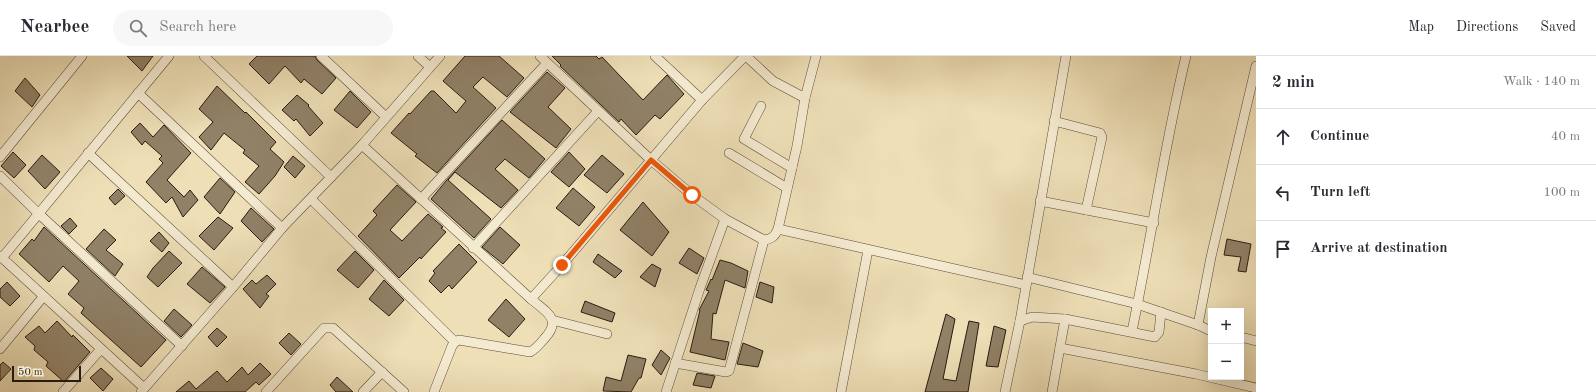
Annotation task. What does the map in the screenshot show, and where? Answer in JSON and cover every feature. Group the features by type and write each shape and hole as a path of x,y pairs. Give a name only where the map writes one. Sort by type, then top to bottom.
{"street":[{"path":"0,158 82,56"},
{"path":"169,56 39,214 1,257 101,349 142,390 234,287 282,228 362,145 440,56"},
{"path":"204,56 331,177"},
{"path":"321,56 386,117"},
{"path":"418,56 430,67"},
{"path":"655,56 702,100"},
{"path":"531,299 702,100 746,56 774,81 805,98"},
{"path":"421,199 543,59 651,160 692,195 725,219 764,240 770,239 775,235 778,229 792,168 805,98 816,56"},
{"path":"1005,392 1020,322 1066,56"},
{"path":"1132,331 1154,223 1172,114 1186,56"},
{"path":"1198,325 1213,249 1256,66"},
{"path":"138,93 282,228"},
{"path":"761,106 744,139 792,168"},
{"path":"474,248 598,111"},
{"path":"1054,121 1100,133 1102,137 1086,210"},
{"path":"362,145 550,316 552,320 552,329 548,335 530,352 459,340 455,342 452,346 434,392"},
{"path":"88,153 234,287"},
{"path":"729,153 787,188"},
{"path":"0,176 182,346"},
{"path":"311,199 455,342"},
{"path":"1040,201 1154,223"},
{"path":"666,392 725,219"},
{"path":"778,229 868,250 1137,304 1208,330"},
{"path":"675,363 726,372 731,369 764,240"},
{"path":"841,392 868,250"},
{"path":"0,349 43,297"},
{"path":"1020,322 1032,316 1065,319 1132,331 1155,337 1158,335 1161,312"},
{"path":"1052,392 1065,319"},
{"path":"552,320 607,334"},
{"path":"266,392 324,328 328,327 333,328 404,392"},
{"path":"1244,339 1256,341"},
{"path":"1060,348 1196,374 1256,388"},
{"path":"63,392 101,349"},
{"path":"364,392 382,372"}],"building":[{"path":"127,56 153,56 142,71"},
{"path":"257,56 315,56 317,60 336,78 322,94 304,79 301,83 285,66 269,84 249,64"},
{"path":"465,56 499,56 524,78 507,97 483,77 473,87 496,108 437,173 415,156 417,154 391,133 431,91 434,91 456,113 457,112 466,101 443,81"},
{"path":"552,56 596,56 599,59 602,57 643,100 667,75 684,94 660,119 655,115 636,135 621,119 619,122 560,66 561,65"},
{"path":"547,72 565,88 548,107 571,129 556,148 510,112"},
{"path":"25,78 40,95 32,107 15,91"},
{"path":"217,86 276,142 270,149 284,162 275,176 259,194 245,182 259,166 243,153 245,150 224,133 211,150 199,137 213,122 199,109"},
{"path":"350,91 371,112 357,128 334,110"},
{"path":"297,95 309,105 308,106 323,123 310,136 296,119 294,121 282,110"},
{"path":"502,120 545,159 529,178 505,159 495,169 518,190 501,208 455,172 448,180 491,219 474,238 431,199 446,181"},
{"path":"140,123 153,137 164,125 191,153 167,180 184,197 190,190 198,200 183,217 172,197 166,203 146,182 163,163 159,159 162,156 145,141 142,145 131,132"},
{"path":"13,152 26,165 14,178 1,166"},
{"path":"569,152 585,169 569,187 551,172"},
{"path":"42,155 60,172 45,189 28,171"},
{"path":"602,155 624,174 607,193 584,175"},
{"path":"293,156 305,166 295,178 284,167"},
{"path":"220,178 235,192 220,214 204,197"},
{"path":"397,185 416,202 390,230 402,241 428,214 443,227 441,228 446,232 421,259 420,257 399,278 358,236 377,215 373,211"},
{"path":"573,188 595,207 579,226 556,208"},
{"path":"118,189 125,196 115,205 109,198"},
{"path":"643,202 669,232 652,256 620,230"},
{"path":"251,208 274,229 262,242 241,221"},
{"path":"218,217 233,228 214,250 199,236"},
{"path":"70,218 77,226 69,234 61,226"},
{"path":"44,227 166,340 141,367 81,313 84,308 68,294 79,281 63,266 49,282 19,254 32,239 34,241"},
{"path":"500,227 520,245 503,264 482,247"},
{"path":"104,229 116,240 106,250 123,264 115,276 86,249"},
{"path":"159,232 169,243 162,252 150,241"},
{"path":"1227,239 1251,244 1246,272 1238,271 1241,257 1224,255"},
{"path":"459,244 477,262 452,289 449,285 441,293 429,281 435,273 433,271"},
{"path":"689,248 704,258 697,274 679,263"},
{"path":"169,251 182,263 158,287 147,277 153,268"},
{"path":"355,251 374,270 358,288 337,270"},
{"path":"598,254 622,271 615,278 593,262"},
{"path":"720,260 731,263 748,271 745,288 725,280 716,314 713,313 711,339 729,342 725,360 690,352 699,310 709,291 706,290 711,279 712,280"},
{"path":"652,264 661,269 655,287 640,277"},
{"path":"202,267 225,287 210,303 187,284"},
{"path":"267,275 276,284 266,294 269,296 260,308 243,289 252,280 256,284"},
{"path":"384,280 404,300 389,316 369,299"},
{"path":"7,282 20,296 10,306 0,297 0,289"},
{"path":"760,282 774,287 772,303 756,297"},
{"path":"506,299 525,319 509,337 488,320"},
{"path":"585,301 615,313 612,322 581,312"},
{"path":"174,309 192,325 181,337 164,321"},
{"path":"946,314 955,319 943,379 956,381 969,321 979,323 968,392 925,392"},
{"path":"57,321 72,337 73,335 90,352 64,382 46,366 48,362 34,350 35,346 25,337 39,326 45,333"},
{"path":"994,326 1006,330 998,367 986,366"},
{"path":"217,328 227,337 217,347 208,337"},
{"path":"289,333 301,344 291,355 279,343"},
{"path":"743,343 763,351 758,367 737,364"},
{"path":"661,350 670,358 661,375 652,365"},
{"path":"628,355 646,359 641,378 639,378 631,392 603,391 606,377 621,381"},
{"path":"3,362 11,369 0,381 0,365"},
{"path":"260,363 271,374 259,385 256,382 245,392 176,392 189,381 196,389 217,371 227,382 242,367 248,375"},
{"path":"101,368 113,379 103,391 90,378"},
{"path":"697,373 715,376 711,388 693,385"},
{"path":"337,377 353,392 336,392 330,385"}],"route":[{"path":"562,265 651,160 692,195"}]}
